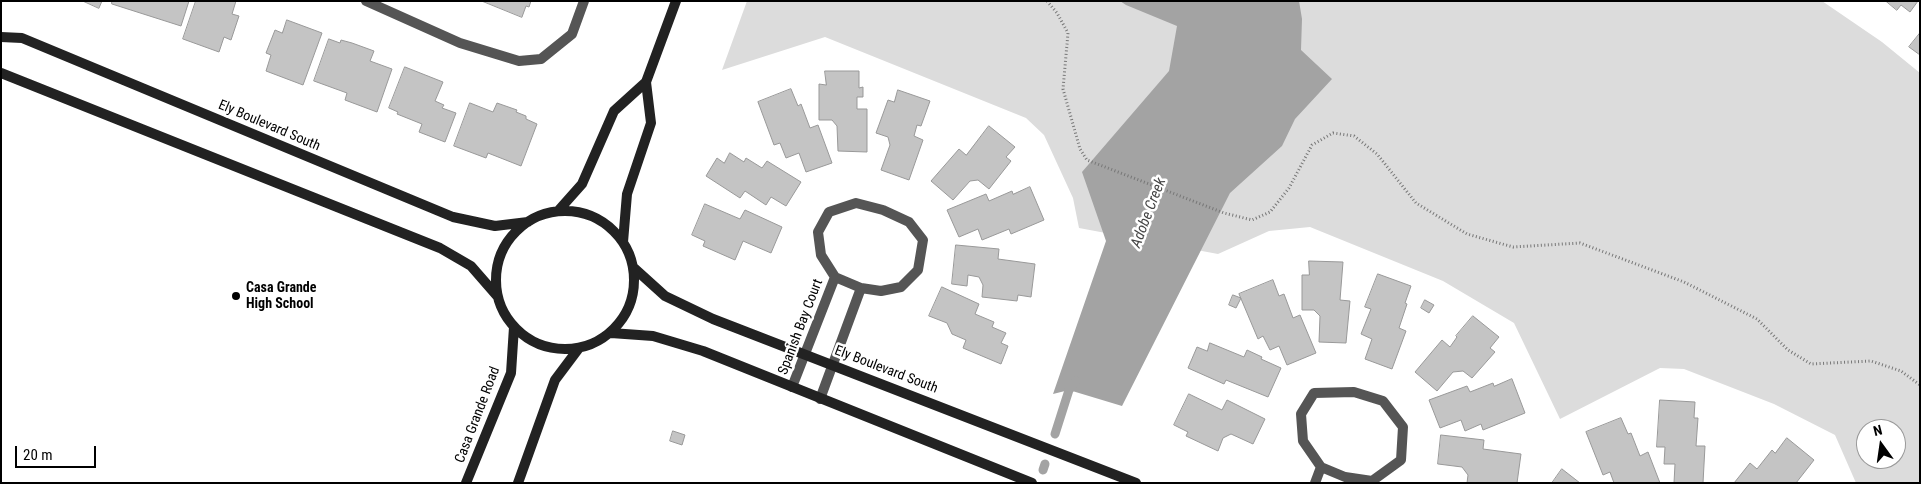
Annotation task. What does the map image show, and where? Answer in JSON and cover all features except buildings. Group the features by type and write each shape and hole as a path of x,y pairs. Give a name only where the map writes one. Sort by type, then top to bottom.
{"main road":[{"path":"623,242 627,194 651,123 646,82 676,1"},
{"name":"Ely Boulevard South","path":"1,37 22,38 453,217 495,226 528,222"},
{"path":"1,73 440,248 471,266 498,298"},
{"path":"558,211 582,184 614,111 646,82"},
{"path":"558,211 577,212 595,218 611,228 623,242 634,268 634,292 626,314 611,333 596,342 579,348 555,349 532,341 514,326 504,313 498,298 496,276 501,254 512,236 528,222 558,211"},
{"name":"Ely Boulevard South","path":"634,268 665,296 713,319 1136,483"},
{"name":"Casa Grande Road","path":"466,483 511,373 514,326"},
{"path":"611,333 653,336 703,351 820,400 1032,483"},
{"path":"518,483 556,380 579,348"}],"street":[{"path":"366,1 460,43 519,61 541,59 572,34 584,1"},
{"name":"Spanish Bay Court","path":"856,203 883,210 909,222 923,240 918,270 901,287 881,291 861,288 835,277 821,255 818,232 829,212 856,203"},
{"name":"Spanish Bay Court","path":"792,387 835,277"},
{"path":"820,400 861,288"},
{"path":"1354,392 1383,402 1403,427 1401,460 1372,481 1344,480 1321,467 1303,441 1301,414 1314,394 1354,392"},
{"path":"1315,483 1321,467"}],"path":[{"path":"1046,1 1057,13 1068,33 1063,89 1080,149 1087,160 1224,213 1252,220 1270,212 1289,188 1312,145 1334,133 1354,136 1377,154 1416,203 1466,234 1513,247 1580,243 1684,282 1757,319 1788,350 1811,364 1871,361 1901,371 1920,385"}],"shaded area":[{"path":"747,1 1822,1 1882,42 1920,73 1920,483 1856,483 1835,435 1774,404 1684,369 1660,368 1560,419 1514,323 1443,281 1310,227 1269,231 1218,254 1079,228 1073,198 1044,135 1026,118 825,37 722,70"}],"water":[{"path":"1120,1 1299,1 1302,19 1301,50 1332,79 1295,119 1282,146 1230,193 1122,406 1069,390 1053,394 1106,241 1082,172 1169,71 1177,26"}],"waterway":[{"name":"Adobe Creek","path":"1055,434 1069,390 1076,381"},
{"name":"Adobe Creek","path":"1043,470 1045,464"}],"place":[{"name":"Casa Grande High School","path":"236,296"}]}
